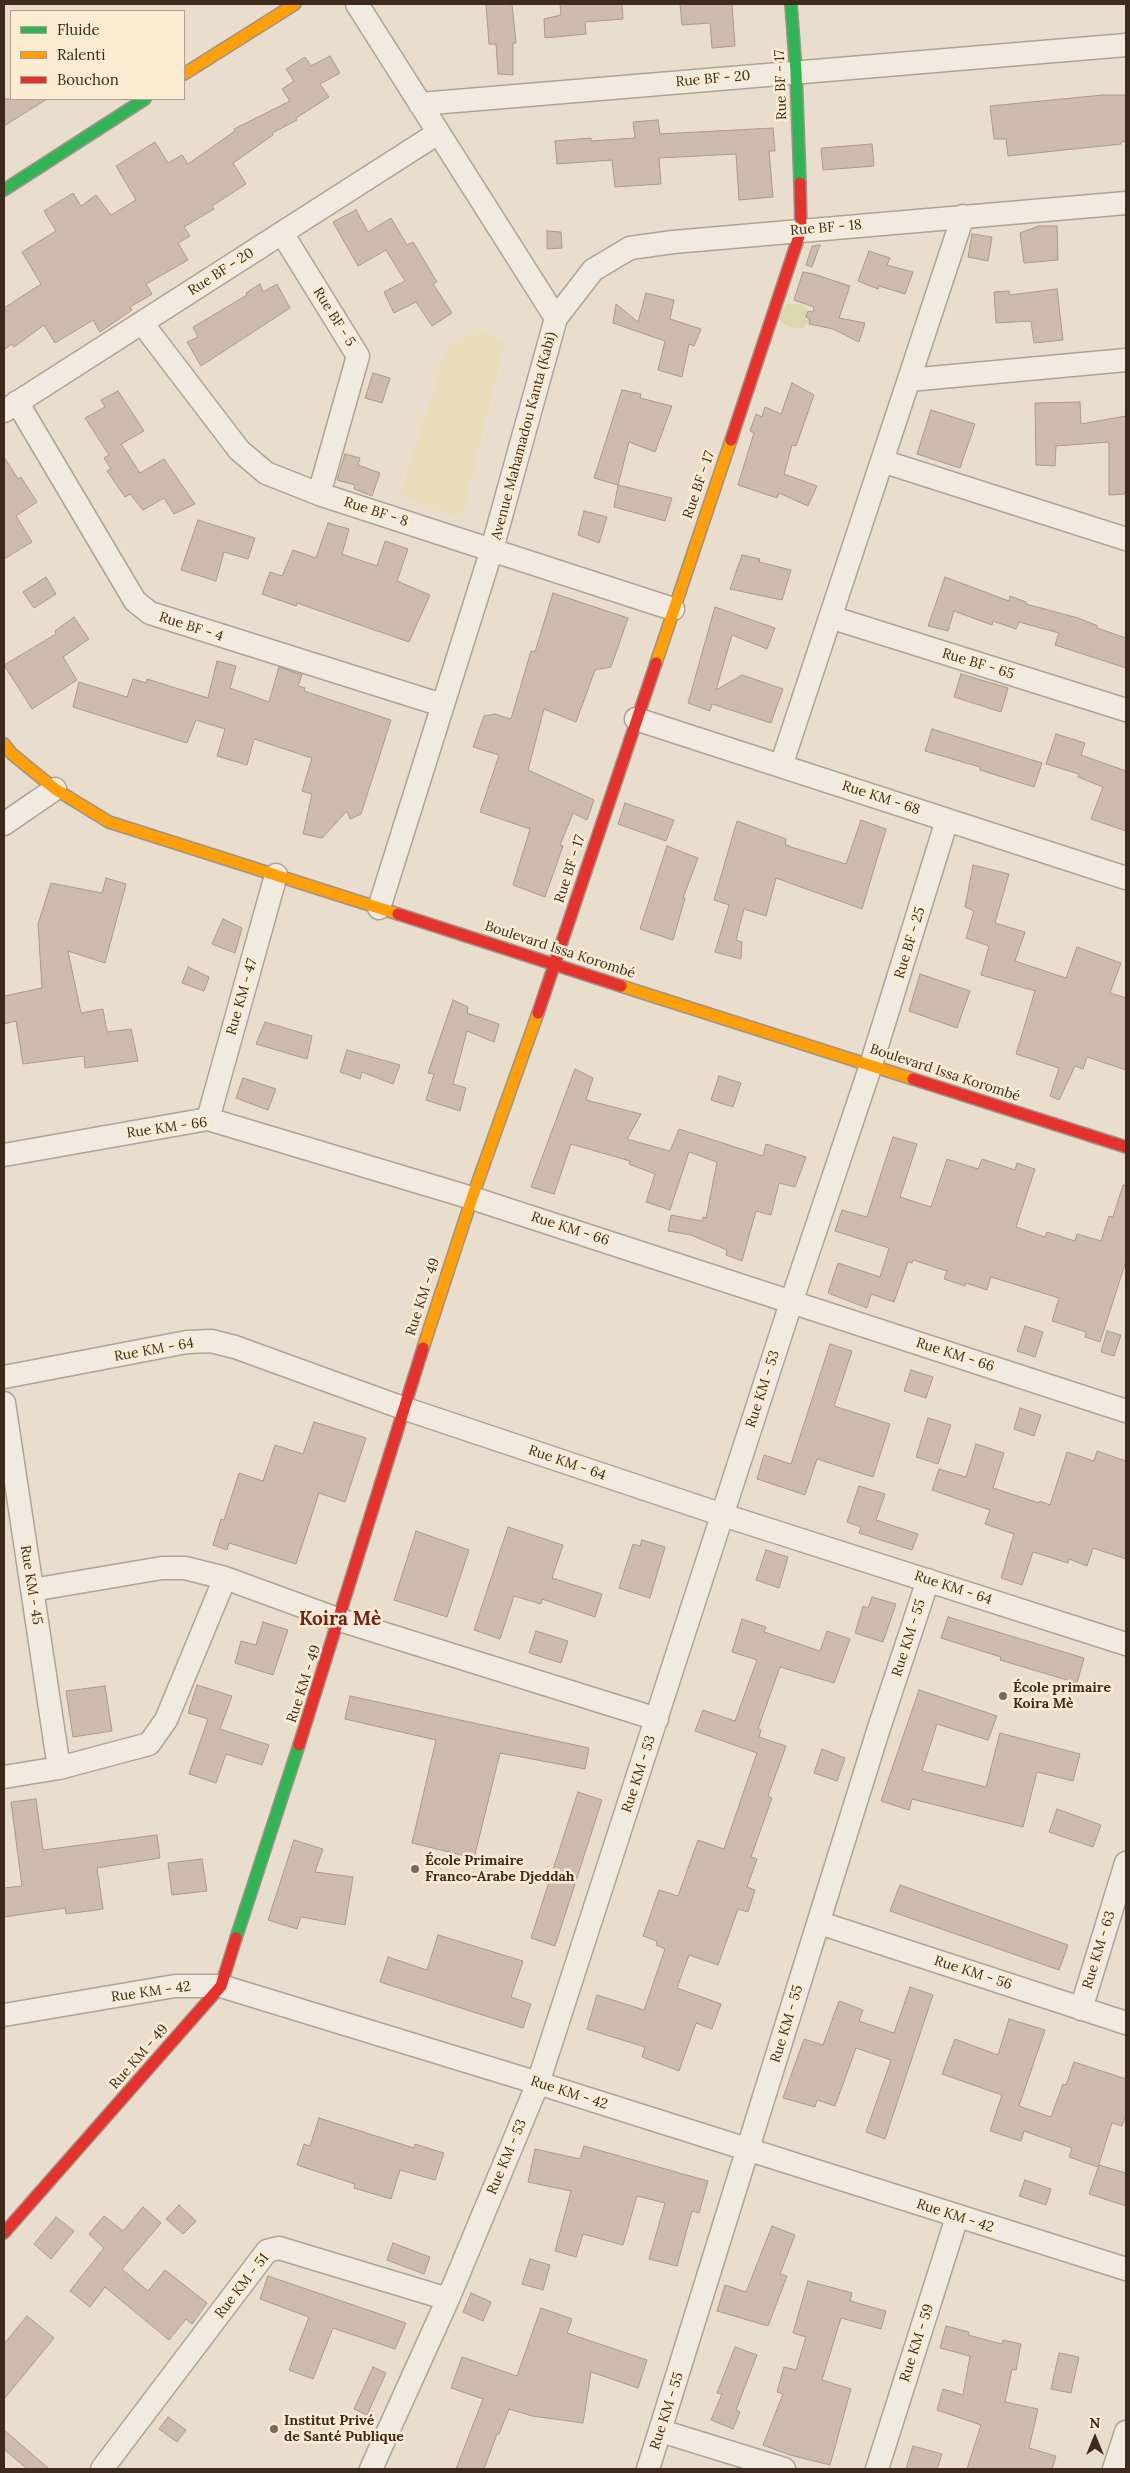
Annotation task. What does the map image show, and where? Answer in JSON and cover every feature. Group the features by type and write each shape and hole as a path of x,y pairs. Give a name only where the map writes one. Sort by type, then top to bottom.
{"street":[{"path":"185,73 295,4"},
{"name":"Avenue Mahamadou Kanta (Kabi)","path":"357,4 556,318 492,549 379,908"},
{"name":"Rue BF - 17","path":"554,964 801,230 796,72 791,4"},
{"name":"Rue BF - 20","path":"420,104 1126,45"},
{"path":"4,190 143,100"},
{"name":"Rue BF - 20","path":"10,407 438,133"},
{"name":"Rue BF - 18","path":"556,318 593,270 630,248 801,230 1126,202"},
{"path":"781,766 963,216"},
{"name":"Rue BF - 5","path":"282,233 358,356 319,494"},
{"name":"Rue BF - 8","path":"142,323 239,450 266,473 319,494 673,609"},
{"path":"909,380 1126,360"},
{"name":"Rue BF - 4","path":"10,407 135,601 150,613 442,706"},
{"path":"882,461 1126,539"},
{"name":"Rue BF - 65","path":"830,617 1126,710"},
{"name":"Rue KM - 68","path":"636,719 1126,878"},
{"name":"Boulevard Issa Korombé","path":"4,744 12,754 55,789 109,822 1126,1146"},
{"path":"4,824 55,789"},
{"name":"Rue BF - 25","path":"871,1065 947,820"},
{"name":"Rue KM - 47","path":"208,1119 276,875"},
{"name":"Rue KM - 49","path":"4,2233 221,1986 340,1620 403,1408 472,1198 554,964"},
{"name":"Rue KM - 53","path":"370,2469 448,2298 538,2083 792,1300 871,1065"},
{"name":"Rue KM - 66","path":"4,1155 208,1119 472,1198 792,1300 1126,1411"},
{"name":"Rue KM - 64","path":"4,1377 186,1342 211,1341 235,1347 403,1408 723,1516 1126,1644"},
{"name":"Rue KM - 45","path":"4,1403 59,1768"},
{"path":"32,1590 162,1568 185,1568 225,1578 340,1620 656,1719"},
{"path":"4,1777 59,1768 148,1744 166,1720 225,1578"},
{"name":"Rue KM - 55","path":"648,2469 820,1923 878,1732 928,1580"},
{"name":"Rue KM - 63","path":"1081,2009 1126,1863"},
{"name":"Rue KM - 56","path":"820,1923 1126,2024"},
{"name":"Rue KM - 42","path":"4,2015 175,1986 221,1986 538,2083 1126,2269"},
{"name":"Rue KM - 59","path":"877,2469 957,2217"},
{"name":"Rue KM - 51","path":"102,2469 267,2251 279,2248 448,2298"},
{"path":"661,2431 784,2469"},
{"path":"1114,2469 1126,2432"}],"shaded area":[{"path":"786,304 802,304 808,310 810,319 803,329 789,327 778,319"},
{"path":"478,329 505,342 461,519 400,496 447,346"}],"building":[{"path":"486,4 512,4 516,43 513,43 513,75 498,74 496,44 489,44"},
{"path":"560,4 622,4 623,19 585,22 586,34 545,38 544,19 561,15"},
{"path":"680,4 732,4 735,46 712,48 710,23 682,25"},
{"path":"330,56 340,73 320,84 329,97 296,118 297,120 272,133 273,135 233,163 246,184 212,206 214,209 184,227 190,236 178,243 188,260 146,284 152,294 130,307 132,310 100,332 93,320 55,343 44,325 14,347 12,344 4,350 4,308 41,284 22,252 56,231 44,211 73,193 81,206 96,195 111,215 136,200 116,166 155,142 168,163 182,155 188,164 235,131 234,129 290,101 282,89 294,81 286,69 305,57 311,66"},
{"path":"1103,95 1126,95 1126,141 1121,142 1121,144 1008,156 1006,139 994,139 990,106"},
{"path":"4,99 45,100 4,126"},
{"path":"658,120 660,134 773,128 775,151 769,151 773,197 739,200 736,154 659,158 661,184 615,187 612,160 557,164 555,141 591,138 591,141 635,138 633,122"},
{"path":"872,144 874,166 823,170 821,148"},
{"path":"356,210 368,232 391,218 407,245 413,242 437,282 433,284 452,313 432,326 416,302 394,313 384,292 405,281 386,250 358,266 333,222"},
{"path":"1039,226 1057,226 1058,260 1024,263 1020,233"},
{"path":"547,231 561,232 562,248 547,249"},
{"path":"972,234 992,237 988,261 968,257"},
{"path":"820,245 812,267 806,265 812,246"},
{"path":"869,251 890,258 887,265 913,272 905,294 879,286 878,289 858,281"},
{"path":"803,272 850,286 839,318 865,323 859,342 833,329 809,324 810,319 806,317 808,311 813,312 814,307 794,300"},
{"path":"260,284 263,292 277,284 290,308 201,366 187,342 198,337 193,327 247,295 246,293"},
{"path":"1057,289 1063,340 1034,343 1031,321 996,323 994,292 1009,291 1010,295"},
{"path":"646,293 674,300 670,319 701,329 694,346 689,344 682,377 658,370 665,341 613,323 616,304 638,322"},
{"path":"373,373 390,378 382,403 365,398"},
{"path":"792,383 814,395 796,446 792,445 784,474 817,486 808,506 779,493 777,498 738,485 754,433 750,431 756,414 762,417 765,407 781,414"},
{"path":"622,390 641,394 640,398 672,406 655,452 629,442 618,485 594,478"},
{"path":"118,391 144,431 121,444 140,473 164,459 195,504 174,514 164,498 143,510 130,494 125,497 107,471 111,469 104,458 109,455 85,418 105,407 101,400"},
{"path":"1080,402 1081,424 1126,416 1126,494 1109,495 1109,442 1056,446 1055,466 1036,465 1035,403"},
{"path":"931,410 975,424 960,468 917,454"},
{"path":"345,454 360,458 358,465 380,473 372,496 354,489 355,485 337,480"},
{"path":"4,457 18,479 21,477 37,502 16,516 32,542 4,559"},
{"path":"618,485 672,498 665,521 614,507"},
{"path":"584,511 607,517 599,543 578,535"},
{"path":"198,520 255,538 248,559 224,552 216,581 181,570"},
{"path":"328,523 349,529 342,554 377,566 385,541 408,549 397,581 430,595 409,642 297,603 296,606 262,594 270,572 282,576 293,550 316,558"},
{"path":"742,555 760,559 759,562 791,570 782,600 730,589"},
{"path":"46,577 56,594 34,608 23,592"},
{"path":"945,577 1009,601 1010,596 1026,602 1026,604 1078,618 1098,626 1097,628 1126,638 1126,668 1055,645 1059,633 1019,622 1016,629 993,621 992,625 954,611 948,631 928,626"},
{"path":"553,593 628,618 611,667 595,670 576,722 544,709 528,770 594,800 587,820 573,813 560,845 563,846 545,897 513,885 530,829 480,812 499,755 473,747 484,716 495,714 511,719 531,651 535,652"},
{"path":"715,607 775,628 767,649 732,635 716,690 742,675 783,689 771,723 712,704 710,711 688,703"},
{"path":"74,617 89,639 63,657 77,680 32,709 4,665 56,634 55,631"},
{"path":"217,661 236,666 230,688 269,702 279,667 302,675 298,686 305,688 304,691 391,720 361,814 350,819 347,811 322,838 303,834 312,794 302,791 312,758 254,739 247,765 217,756 225,729 196,720 187,743 73,707 79,682 127,697 133,679 146,683 147,679 208,698"},
{"path":"961,674 1008,688 1001,712 954,697"},
{"path":"932,729 1042,763 1034,787 980,770 980,767 925,751"},
{"path":"1056,734 1085,743 1081,755 1126,771 1126,831 1091,819 1103,787 1078,777 1079,774 1046,764"},
{"path":"625,803 674,820 666,841 618,824"},
{"path":"861,820 886,829 862,909 776,878 766,916 744,909 736,940 742,942 741,959 715,952 729,905 714,900 737,821 786,839 785,844 791,847 846,864"},
{"path":"667,846 698,858 683,898 685,898 673,940 640,929"},
{"path":"973,865 1009,874 995,923 1025,932 1015,961 1066,978 1077,947 1121,963 1110,993 1126,998 1126,1070 1087,1057 1083,1069 1075,1066 1059,1100 1050,1096 1059,1068 1016,1054 1035,991 981,975 989,946 966,938 974,911 965,907"},
{"path":"106,878 126,884 105,963 68,951 81,1013 103,1009 107,1032 131,1029 138,1061 85,1068 84,1056 23,1064 16,1021 4,1024 4,996 42,988 38,924 51,883 102,893"},
{"path":"223,919 242,928 235,953 212,944"},
{"path":"188,967 209,977 204,991 182,983"},
{"path":"920,974 970,991 957,1028 909,1011"},
{"path":"453,1000 468,1007 467,1013 499,1024 494,1042 467,1031 453,1084 466,1088 460,1111 426,1100 434,1074 428,1073"},
{"path":"265,1022 312,1036 307,1059 256,1044"},
{"path":"347,1050 400,1065 393,1084 362,1072 360,1079 340,1072"},
{"path":"575,1069 593,1078 586,1100 641,1114 627,1139 670,1151 679,1129 763,1156 766,1144 806,1157 795,1187 779,1183 771,1215 756,1211 742,1261 726,1255 727,1250 691,1235 668,1231 671,1215 702,1221 703,1217 706,1218 717,1162 689,1152 670,1210 646,1202 655,1174 629,1164 630,1161 571,1144 554,1194 531,1187"},
{"path":"719,1076 741,1083 733,1107 711,1100"},
{"path":"243,1078 276,1089 268,1110 236,1098"},
{"path":"893,1137 917,1144 900,1197 931,1207 947,1159 978,1169 982,1159 1015,1170 1017,1163 1035,1169 1016,1227 1045,1237 1047,1232 1075,1241 1077,1234 1101,1241 1109,1216 1113,1217 1123,1185 1126,1185 1126,1261 1100,1342 1085,1337 1086,1332 1052,1321 1059,1298 991,1277 987,1290 966,1283 965,1286 944,1279 947,1271 913,1260 912,1263 908,1262 894,1302 871,1294 867,1308 828,1293 838,1263 880,1277 889,1248 835,1231 842,1210 867,1217"},
{"path":"1025,1326 1043,1332 1035,1357 1017,1351"},
{"path":"1107,1331 1121,1335 1114,1356 1101,1352"},
{"path":"830,1344 852,1351 834,1406 890,1424 873,1477 817,1459 805,1495 757,1479 764,1455 791,1464"},
{"path":"911,1370 933,1377 926,1398 904,1391"},
{"path":"1020,1408 1041,1415 1034,1436 1014,1429"},
{"path":"928,1418 951,1425 938,1464 916,1457"},
{"path":"314,1422 366,1438 345,1502 319,1493 296,1564 229,1543 227,1550 213,1545 221,1519 224,1520 239,1473 263,1481 275,1445 303,1454"},
{"path":"976,1444 1004,1453 993,1488 1050,1505 1067,1452 1094,1461 1097,1451 1126,1461 1126,1559 1093,1548 1087,1566 1069,1559 1068,1563 1033,1552 1022,1585 1001,1578 1014,1534 985,1524 990,1510 932,1490 939,1469 966,1477"},
{"path":"859,1486 885,1494 876,1520 918,1534 912,1550 859,1533 861,1527 847,1522"},
{"path":"508,1527 563,1545 552,1578 602,1594 595,1617 542,1599 541,1604 514,1596 500,1639 474,1630"},
{"path":"416,1531 469,1550 447,1617 394,1600"},
{"path":"642,1540 665,1547 650,1598 619,1588 633,1544 640,1546"},
{"path":"766,1550 788,1557 779,1588 756,1580"},
{"path":"872,1597 896,1604 883,1642 855,1633 863,1606 868,1608"},
{"path":"948,1617 1084,1658 1077,1683 1000,1660 1001,1657 941,1638"},
{"path":"742,1619 766,1627 764,1632 820,1651 827,1631 850,1639 834,1683 780,1667 758,1729 761,1730 759,1737 786,1746 768,1796 772,1798 751,1857 757,1859 747,1887 755,1890 748,1912 738,1909 718,1965 689,1955 677,1988 721,2004 712,2029 696,2023 679,2071 642,2057 645,2047 587,2029 597,1995 644,2010 665,1949 656,1945 657,1941 643,1936 659,1890 678,1896 698,1840 724,1849 757,1753 695,1731 703,1710 735,1721 757,1660 732,1652"},
{"path":"263,1622 288,1630 273,1675 235,1663 241,1641 256,1645"},
{"path":"536,1631 568,1641 561,1663 529,1653"},
{"path":"197,1685 232,1696 220,1729 269,1745 262,1765 226,1754 216,1783 189,1774 208,1719 188,1713"},
{"path":"105,1686 112,1731 73,1737 66,1691"},
{"path":"919,1690 997,1716 988,1740 937,1724 922,1771 986,1787 1000,1733 1080,1754 1073,1781 1037,1772 1023,1827 912,1799 909,1810 881,1801"},
{"path":"350,1696 589,1748 585,1769 500,1753 474,1858 412,1843 436,1740 345,1719"},
{"path":"822,1749 845,1758 837,1781 814,1773"},
{"path":"578,1792 602,1800 555,1946 531,1938"},
{"path":"36,1799 43,1850 157,1835 160,1858 97,1868 103,1909 66,1914 65,1908 4,1917 4,1888 22,1886 11,1802"},
{"path":"1057,1809 1101,1825 1093,1847 1049,1832"},
{"path":"294,1840 323,1849 315,1872 353,1877 345,1925 301,1917 297,1929 268,1920"},
{"path":"202,1859 207,1891 172,1895 168,1863"},
{"path":"900,1885 1068,1945 1059,1970 890,1911"},
{"path":"438,1935 523,1961 511,1997 531,2004 523,2028 380,1982 388,1957 427,1970"},
{"path":"910,1987 933,1995 885,2139 866,2132 891,2060 856,2048 835,2106 817,2100 815,2107 783,2098 804,2039 823,2045 839,2001 863,2010 859,2021 894,2033"},
{"path":"1009,2019 1045,2030 1019,2106 1051,2117 1063,2084 1066,2085 1074,2062 1126,2079 1126,2114 1122,2126 1112,2123 1098,2167 1069,2157 1072,2148 1024,2131 1021,2141 990,2131 1002,2095 942,2074 955,2039 998,2055"},
{"path":"319,2118 414,2148 415,2144 444,2153 435,2180 400,2170 391,2199 354,2188 355,2184 297,2165 304,2144 310,2146"},
{"path":"584,2146 708,2181 699,2213 692,2211 677,2266 649,2259 665,2203 637,2196 623,2245 583,2234 576,2257 555,2251 571,2191 528,2182 535,2149 580,2159"},
{"path":"1099,2165 1126,2173 1126,2206 1089,2194"},
{"path":"1025,2180 1051,2189 1046,2205 1019,2196"},
{"path":"179,2205 196,2221 183,2234 166,2219"},
{"path":"143,2207 161,2223 122,2269 148,2291 165,2270 207,2303 192,2324 186,2319 169,2340 105,2287 90,2307 70,2291 104,2248 89,2234 104,2216 123,2231"},
{"path":"56,2217 74,2231 51,2259 34,2244"},
{"path":"772,2226 795,2235 780,2274 787,2276 768,2326 717,2311 725,2285 746,2292"},
{"path":"393,2243 430,2257 424,2274 387,2260"},
{"path":"530,2259 550,2265 543,2290 522,2284"},
{"path":"268,2276 406,2323 395,2349 333,2328 313,2379 289,2370 309,2317 260,2299"},
{"path":"808,2281 852,2293 850,2301 886,2311 881,2329 841,2318 822,2380 851,2389 830,2465 790,2455 763,2445 783,2394 777,2392 784,2367 796,2370 806,2337 793,2333"},
{"path":"471,2293 491,2302 483,2321 463,2312"},
{"path":"541,2308 572,2319 567,2333 647,2360 638,2388 591,2372 583,2423 532,2416 509,2409 484,2469 456,2469 483,2399 451,2388 462,2357 517,2376"},
{"path":"27,2316 54,2338 4,2399 4,2344"},
{"path":"946,2326 969,2332 968,2335 1002,2344 1003,2340 1021,2344 1016,2370 1012,2369 1005,2402 1038,2409 1029,2448 1056,2456 1052,2469 967,2469 981,2425 937,2410 943,2389 963,2395 970,2356 940,2348"},
{"path":"735,2347 757,2355 736,2410 740,2412 733,2429 711,2420 722,2394 717,2393"},
{"path":"1059,2353 1079,2357 1071,2393 1051,2389"},
{"path":"373,2367 386,2373 367,2415 354,2409"},
{"path":"168,2417 186,2430 177,2442 159,2429"},
{"path":"4,2430 48,2469 27,2469 4,2449"},
{"path":"913,2446 942,2454 937,2469 906,2469"}],"traffic: fast":[{"path":"791,4 796,72 800,183"},
{"path":"4,190 143,100"},
{"path":"236,1938 299,1745"}],"traffic: slow":[{"path":"185,73 295,4"},
{"path":"656,663 731,440"},
{"path":"4,744 12,754 55,789 109,822 398,914"},
{"path":"621,986 913,1079"},
{"path":"423,1348 472,1198 538,1013"}],"traffic: jam":[{"path":"731,440 801,230 800,183"},
{"path":"538,1013 656,663"},
{"path":"398,914 621,986"},
{"path":"913,1079 1126,1147"},
{"path":"299,1745 423,1348"},
{"path":"4,2233 221,1986 236,1938"}],"place":[{"name":"École primaire Koira Mè","path":"1003,1696"},
{"name":"École Primaire Franco-Arabe Djeddah","path":"415,1869"},
{"name":"Institut Privé de Santé Publique","path":"274,2429"}],"district":[{"name":"Koira Mè","path":"340,1620"}]}
